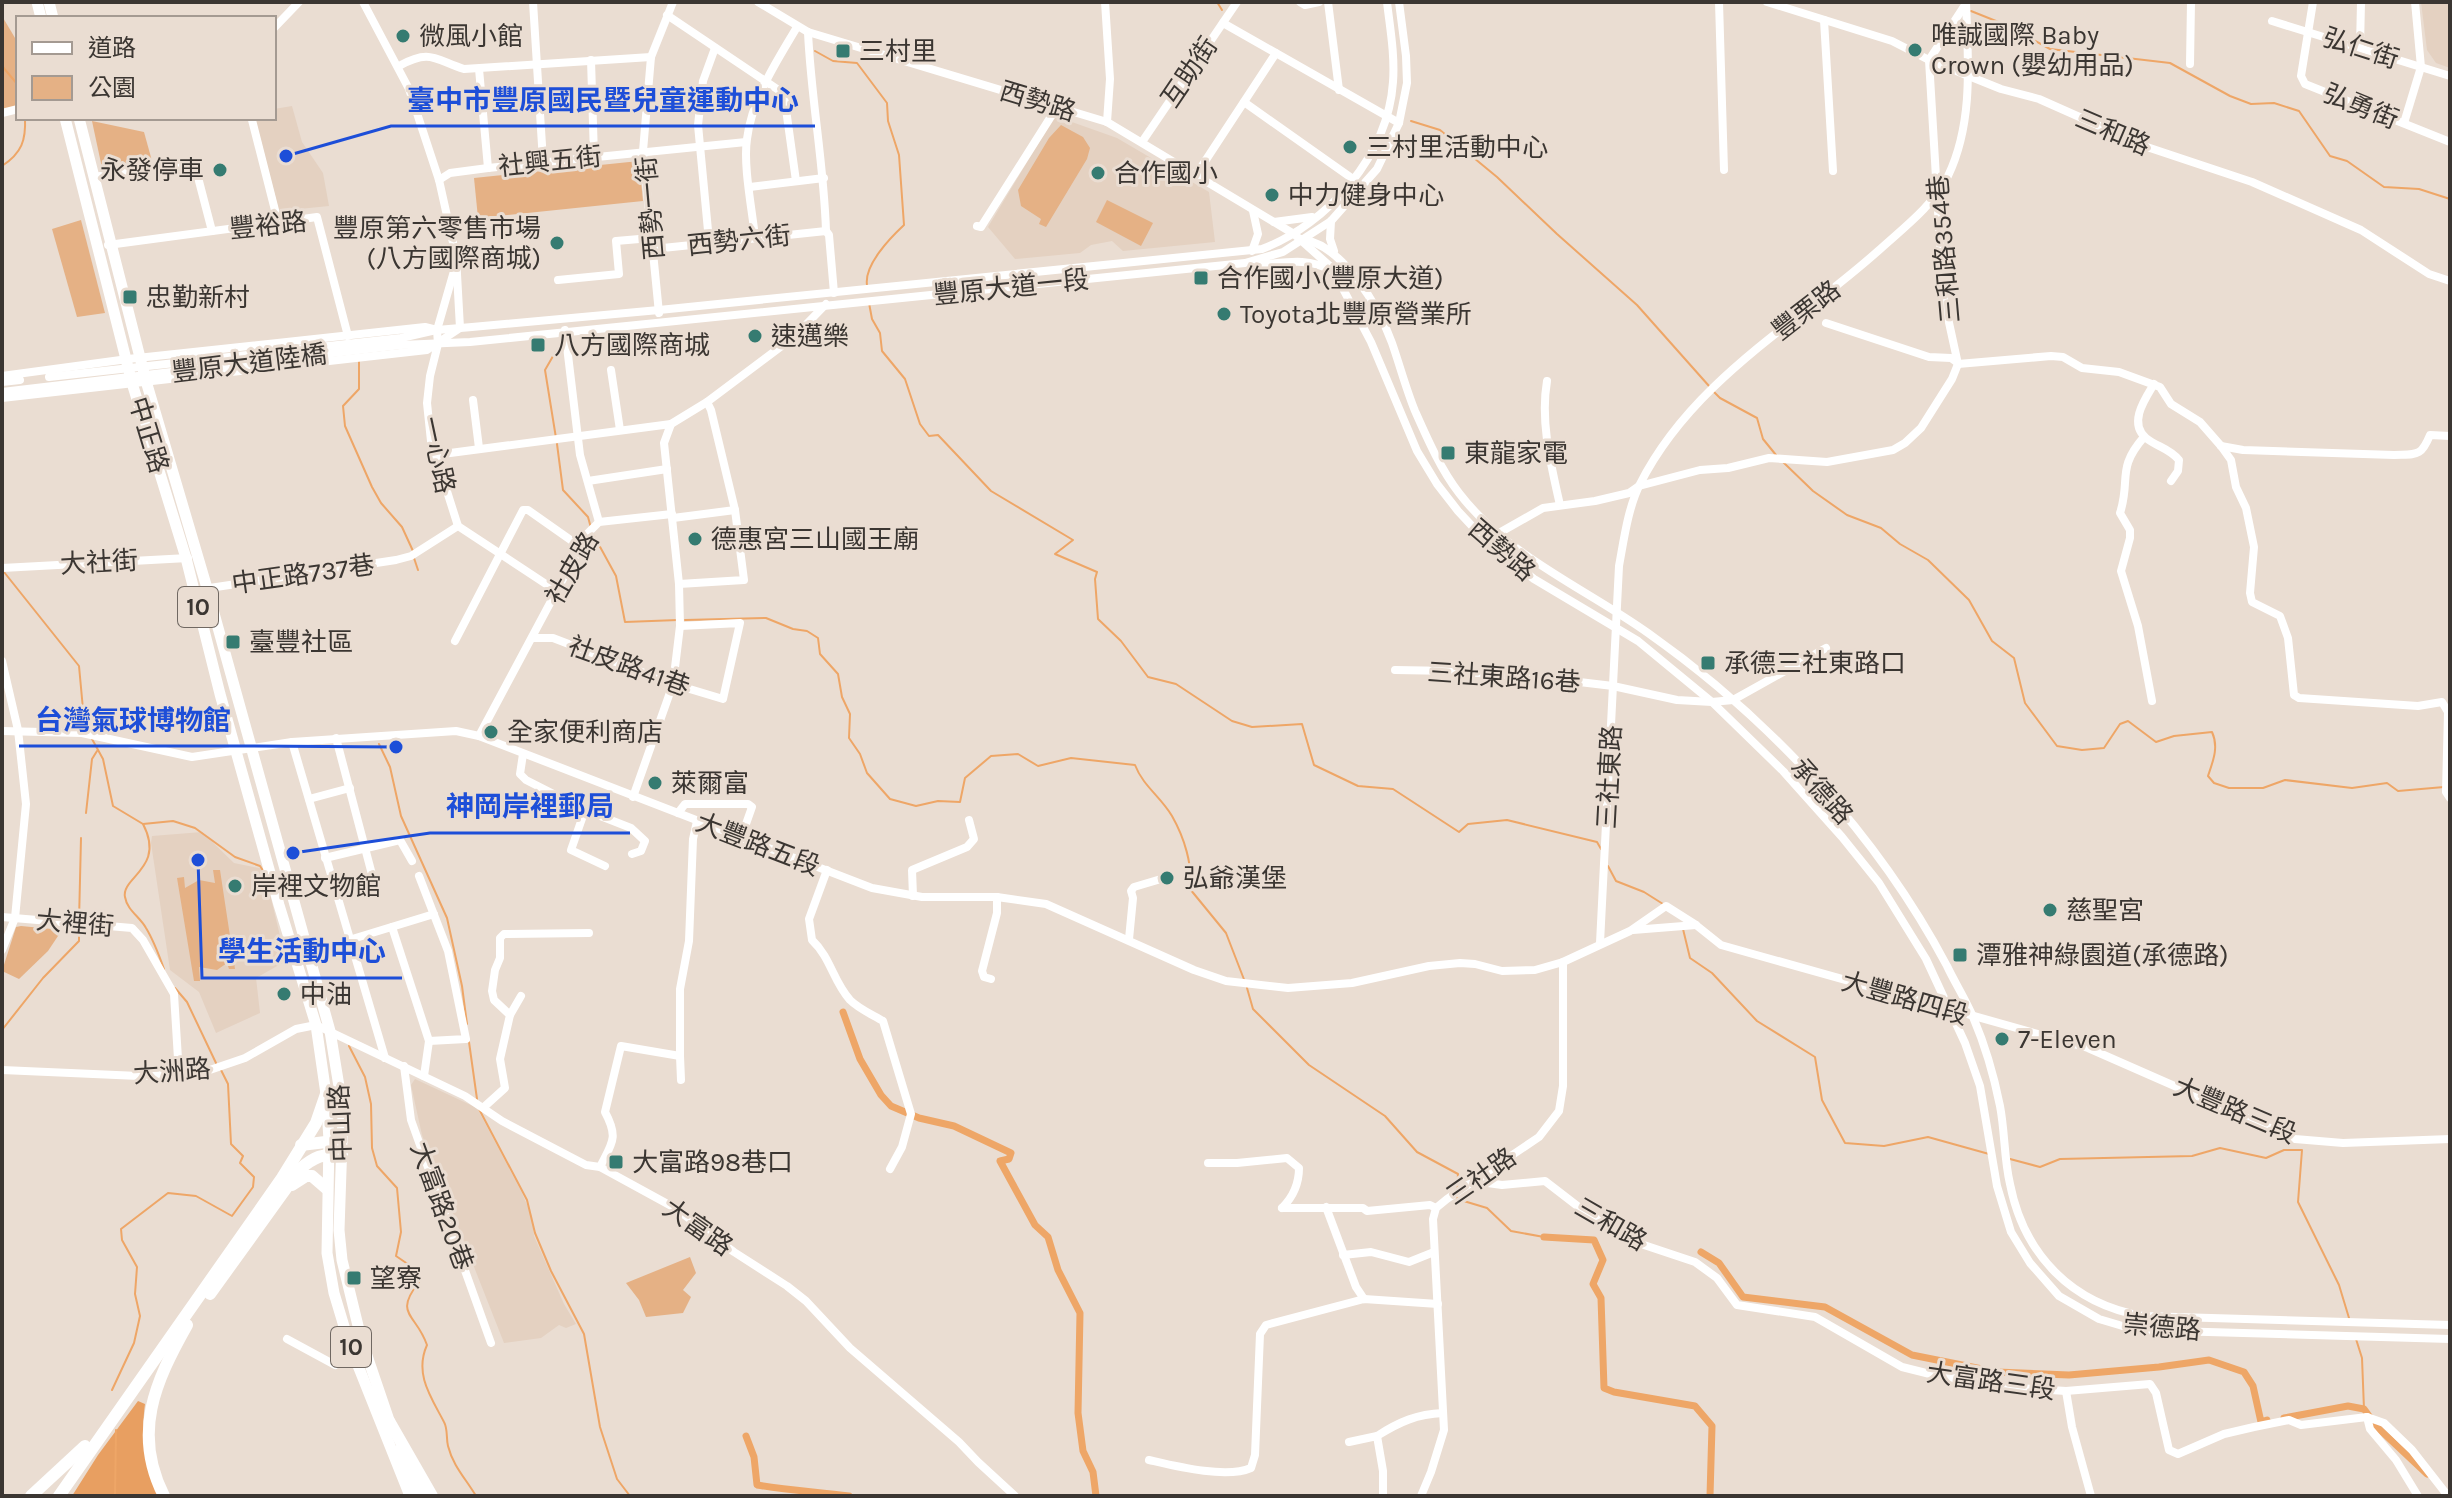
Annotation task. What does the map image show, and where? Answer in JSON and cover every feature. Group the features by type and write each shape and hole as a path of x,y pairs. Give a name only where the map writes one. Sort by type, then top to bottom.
{"highway":[{"path":"59,1496 282,1178 316,1123 326,1094"},
{"path":"301,1145 336,1147"},
{"path":"68,1496 82,1471 300,1169 312,1158 336,1147"},
{"path":"289,1186 312,1176 327,1189"},
{"path":"164,1496 156,1480 149,1448 150,1411 163,1369 187,1325"},
{"path":"31,1496 110,1421"},
{"path":"389,1421 432,1496"}],"main road":[{"name":"中正路","path":"66,120 132,383 252,748"},
{"name":"中正路","path":"80,120 191,557"},
{"name":"中正路","path":"201,589 237,751"},
{"name":"中山路","path":"252,748 330,1031 340,1081 336,1147 339,1230 346,1287 389,1421 420,1496"},
{"name":"中山路","path":"237,751 316,1025 336,1147 327,1189 327,1253 334,1293 349,1343 410,1496"}],"street":[{"path":"276,26 299,2"},
{"path":"363,2 409,89 439,180 456,265 460,328 438,344"},
{"name":"西勢一街","path":"660,322 643,151 651,57 673,2"},
{"name":"西勢路","path":"758,2 808,32 1107,122 1298,236 1338,275 1371,342 1417,451 1458,511 1485,540 1534,579 1615,626"},
{"path":"1105,2 1110,79 1107,122"},
{"name":"互助街","path":"1142,142 1237,2"},
{"path":"1300,2 1305,5 1319,2"},
{"path":"1328,2 1339,90"},
{"name":"豐原大道一段","path":"401,341 438,344 824,306 1245,263 1283,252 1353,179 1373,149 1387,116 1394,81 1387,2"},
{"name":"豐原大道一段","path":"401,341 437,330 1252,251 1270,246 1331,221 1377,169 1399,123 1407,83 1399,2"},
{"path":"1719,2 1724,170"},
{"name":"三和路","path":"1767,2 1892,41 1929,60 2001,89 2039,99 2147,147 2252,182 2361,230 2429,274 2450,281"},
{"path":"2190,64 2191,2"},
{"name":"弘勇街","path":"2313,2 2301,76 2305,84 2450,142"},
{"path":"2360,47 2361,2"},
{"path":"2404,123 2421,67 2415,2"},
{"path":"1929,60 1966,3"},
{"name":"豐栗路","path":"1616,611 1624,537 1639,486 1670,436 1696,403 1733,367 1853,273 1939,193 1958,149 1970,77 1966,3"},
{"path":"534,6 543,161"},
{"path":"667,15 780,91 785,102 796,181"},
{"path":"1824,20 1833,171"},
{"name":"弘仁街","path":"2272,21 2450,76"},
{"path":"1223,23 1399,123"},
{"path":"755,237 746,142 766,81 797,27"},
{"path":"435,455 671,424 707,402 795,336 824,306 836,291 826,231 824,178 810,81 808,32"},
{"path":"709,241 698,125 703,81 715,48"},
{"path":"1196,175 1276,53"},
{"path":"399,66 425,55 442,58 464,69 651,57"},
{"path":"591,60 594,156"},
{"name":"三和路354巷","path":"1929,60 1943,295 1958,364"},
{"path":"479,69 488,168"},
{"path":"1244,102 1353,179"},
{"path":"977,226 981,227 1057,107"},
{"path":"252,120 278,222"},
{"name":"社興五街","path":"439,180 450,173 543,161 746,142"},
{"path":"94,177 194,162 212,231"},
{"path":"750,187 824,178"},
{"path":"1252,251 1258,234 1253,211"},
{"path":"1274,222 1317,216"},
{"name":"豐裕路","path":"99,246 317,217 348,336"},
{"path":"1331,221 1330,239 1334,252"},
{"name":"西勢六街","path":"653,249 826,231"},
{"name":"西勢路","path":"1298,236 1316,241 1334,252 1380,317 1391,339 1415,410 1456,490 1479,517 1499,533 1548,569 1616,611"},
{"path":"558,280 619,274 616,241 651,238"},
{"path":"1245,263 1305,261 1318,263 1338,275"},
{"path":"437,330 456,265"},
{"path":"1826,323 1929,357 1951,358 1958,364 2063,357 2082,368 2119,372 2160,387 2171,404 2200,422 2231,460 2254,547 2252,602 2280,616 2288,638 2294,695 2365,704 2418,706 2442,702 2448,712 2446,792 2450,798"},
{"name":"豐原大道一段","path":"2,379 128,359 425,327 437,330"},
{"name":"一心路","path":"437,330 438,344 427,403 431,441 458,526 558,592"},
{"path":"565,330 577,435 599,522"},
{"name":"豐原大道陸橋","path":"2,379 401,341"},
{"name":"豐原大道陸橋","path":"2,392 401,341"},
{"name":"豐原大道一段","path":"2,398 427,350 438,344"},
{"name":"西勢路","path":"1499,533 1532,513 1629,493 1639,486 1700,470 1728,468 1769,458 1827,462 1893,450 1921,428 1958,364"},
{"path":"611,370 620,430"},
{"path":"1547,381 1546,430 1560,505"},
{"path":"2154,384 2138,418 2144,437 2172,451 2179,460 2178,471 2171,481"},
{"path":"473,400 479,448"},
{"path":"679,584 744,580 735,510 707,402"},
{"path":"633,797 673,684 680,626 679,584 664,443 671,424"},
{"path":"2221,446 2243,450 2394,455 2423,451 2430,435 2450,436"},
{"path":"2144,437 2127,460 2124,472 2125,498 2120,513 2130,530 2121,571 2138,626 2152,701"},
{"path":"588,481 667,469"},
{"path":"455,641 523,510 528,510 582,548"},
{"name":"社皮路","path":"479,736 587,534 599,522 735,510"},
{"name":"中正路737巷","path":"201,589 387,562 411,556 458,526"},
{"name":"大社街","path":"6,568 191,557"},
{"name":"三社東路","path":"1600,943 1616,611"},
{"name":"承德路","path":"1616,611 1683,659 1789,754 1843,813 1889,870 1928,932 1974,1018"},
{"name":"社皮路41巷","path":"533,638 553,638 673,684 723,699 740,623 680,626"},
{"name":"承德路","path":"1615,626 1712,702 1783,771 1842,837 1879,883 1926,959 1952,1012"},
{"path":"1728,701 1826,648"},
{"path":"2,661 18,730 26,804 15,918 2,950"},
{"name":"三社東路16巷","path":"1395,670 1453,671 1613,686 1677,700 1728,701"},
{"name":"大豐路五段","path":"2,731 82,733 192,757 292,742 456,731 479,736 872,888 913,896 997,897 1046,904 1194,970 1226,981"},
{"path":"336,738 374,882"},
{"path":"292,742 385,1058"},
{"path":"523,754 520,774 526,780 585,810 631,828 645,841 641,851 632,854"},
{"path":"309,799 350,788"},
{"path":"678,813 685,804 748,804 752,807 741,838"},
{"path":"585,810 571,850 605,866"},
{"path":"913,896 912,870 967,847 974,839 969,820"},
{"path":"681,1080 680,989 689,941 693,839 697,821"},
{"path":"325,858 400,840 412,861"},
{"path":"827,870 809,919 812,940 823,951 836,980 851,1001 883,1021 911,1114 902,1147 890,1169"},
{"path":"419,876 448,951 466,1039 429,1041"},
{"path":"1129,939 1131,891 1134,887 1161,879"},
{"path":"991,979 984,977 982,971 997,913 997,897"},
{"name":"大豐路四段","path":"1226,981 1265,987 1320,987 1442,964 1475,964 1517,972 1563,962 1630,931 1666,906 1721,945 2088,1048 2119,1060"},
{"path":"349,940 434,914"},
{"name":"大裡街","path":"2,917 132,928 143,940 174,994 179,1075"},
{"name":"大豐路四段","path":"1630,931 1696,925"},
{"path":"392,927 429,1041 424,1076"},
{"path":"510,1015 494,1000 492,991 500,958 500,938 504,934 589,933"},
{"name":"三社路","path":"1421,1496 1441,1444 1443,1413 1433,1219 1436,1208 1539,1137 1559,1111 1563,1086 1563,962"},
{"path":"484,1107 505,1088 501,1046 510,1015 521,996"},
{"name":"崇德路","path":"1952,1012 1980,1086 1997,1186 2011,1232 2043,1280 2080,1310 2136,1330 2450,1339"},
{"name":"崇德路","path":"1974,1018 2000,1106 2010,1186 2022,1223 2054,1272 2089,1300 2124,1313 2161,1318 2450,1325"},
{"path":"316,1025 330,1031"},
{"name":"大洲路","path":"2,1070 179,1075 220,1068 245,1058 296,1029 316,1025"},
{"name":"大富路","path":"330,1031 424,1076 484,1107 502,1121 586,1165 600,1167 675,1208 806,1301 850,1348 959,1442 1015,1496"},
{"path":"600,1167 612,1142 614,1129 605,1112 621,1046 680,1056"},
{"name":"大豐路三段","path":"2119,1060 2295,1139 2343,1143 2450,1139"},
{"name":"大富路20巷","path":"404,1066 411,1120 491,1343"},
{"path":"1208,1163 1287,1158 1299,1168 1299,1177 1290,1200 1282,1208 1363,1208 1367,1211 1430,1205 1436,1208"},
{"name":"三和路","path":"1473,1181 1502,1185 1545,1181 1632,1241 1695,1262 1717,1278 1737,1305"},
{"path":"1326,1207 1356,1287 1364,1299"},
{"path":"1343,1255 1371,1252 1409,1262 1434,1252"},
{"path":"1149,1460 1225,1471 1242,1472 1251,1468 1255,1455 1260,1334 1266,1325 1364,1299 1438,1304"},
{"name":"大富路三段","path":"1737,1305 1815,1317 1902,1367 1934,1375 2003,1387 2066,1391 2150,1384 2156,1393 2169,1450 2178,1454 2224,1434 2289,1420 2301,1425 2367,1417"},
{"path":"287,1339 335,1365"},
{"path":"2066,1391 2072,1427 2091,1496"},
{"path":"1349,1442 1377,1436 1419,1414 1443,1413"},
{"path":"2367,1417 2370,1429 2396,1460 2418,1496"},
{"path":"2367,1417 2384,1423 2412,1450 2448,1496"},
{"path":"1377,1436 1383,1471 1383,1496"}],"shaded area":[{"path":"2421,2 2450,2 2450,68 2436,63 2427,50"},
{"path":"292,106 302,142 323,173 329,206 279,211 256,120 276,120 276,109"},
{"name":"合作國小","path":"1055,116 1117,138 1209,192 1215,242 1123,251 1112,241 1091,245 1080,253 1015,259 988,227"},
{"path":"202,832 234,863 264,869 286,961 256,978 260,1013 216,1033 199,992 170,970 151,843 152,836"},
{"path":"415,1079 477,1108 521,1191 532,1216 534,1236 576,1324 566,1328 559,1325 541,1338 504,1343 422,1135 411,1085"},
{"path":"138,1401 145,1404 144,1440 159,1496 72,1496 98,1455"}],"green space":[{"path":"2,16 16,40 16,112 2,116"},
{"path":"92,121 144,132 152,161 102,168"},
{"path":"1061,125 1083,137 1090,148 1087,159 1046,227 1039,224 1041,219 1021,206 1018,190 1049,138"},
{"path":"639,161 643,201 478,218 474,178"},
{"path":"1107,200 1153,223 1141,246 1096,222"},
{"path":"81,220 105,313 77,317 52,229"},
{"path":"213,870 220,870 235,969 229,969 227,963 217,970 199,967 200,981 194,981 177,878 184,877 185,888 199,880 215,883"},
{"path":"16,927 62,930 48,951 19,979 2,971"},
{"path":"690,1257 696,1273 683,1290 691,1297 683,1313 646,1317 639,1300 626,1283"}],"waterway":[{"path":"1217,2 1222,10"},
{"path":"1971,11 2006,25 2050,49 2170,63 2251,104 2274,103 2299,111 2330,156 2347,161 2384,187 2419,189 2450,199"},
{"path":"815,51 833,61 857,63 887,103 888,121 899,155 904,225 885,244 874,261 867,285"},
{"path":"2,66 16,83"},
{"path":"2,166 21,145 25,120"},
{"path":"1411,121 1440,130 1497,177 1637,305 1709,386"},
{"path":"869,303 872,319 880,333 882,351 905,379 920,424 929,436 938,435 991,491 1073,540 1055,554 1097,572 1098,619 1121,641 1148,677 1176,684 1232,721 1252,727 1302,724 1314,765 1358,786 1393,789 1459,832 1468,824 1507,820 1597,842 1601,849"},
{"path":"556,351 545,370 556,438"},
{"path":"359,362 359,389 343,406 345,426 372,487 402,527 413,551"},
{"path":"1713,391 1757,418 1763,439 1776,455"},
{"path":"557,444 563,490 588,517 591,528"},
{"path":"1783,462 1813,491 1847,515 1881,528 1900,544 1928,560 1969,600 1992,641 2014,658 2025,703 2057,746 2082,750 2104,748 2120,724 2128,721 2156,742 2174,736 2212,732 2215,749 2208,776 2214,783 2229,788 2263,788 2285,780 2352,788 2387,783 2398,791 2444,787"},
{"path":"593,534 616,576 625,622 678,620"},
{"path":"414,558 418,570"},
{"path":"4,572 79,666 84,720 88,730"},
{"path":"685,620 766,618 807,631 818,638 820,654 838,674 842,697 850,714 849,738 860,754 867,773 890,799 916,806 938,801 960,802 965,778 991,756 1018,754 1038,766 1071,758 1135,765 1176,824 1189,861 1190,889 1226,933 1245,982"},
{"path":"92,739 103,759 113,806 143,824 173,821 195,828 235,857 260,866 264,872"},
{"path":"379,744 390,767 401,816 447,918 467,1024"},
{"path":"86,813 92,759 97,751"},
{"path":"143,824 149,839 149,851 141,870 129,883 125,897 128,906 149,933 164,969"},
{"path":"79,921 81,838"},
{"path":"1608,866 1616,881 1644,892 1663,904"},
{"path":"2,1030 43,978 79,941 79,927"},
{"path":"1683,929 1690,958 1712,973 1757,1021 1815,1057 1822,1100 1845,1143 1884,1146 1928,1137 1989,1154"},
{"path":"175,988 187,1002 216,1063"},
{"path":"1247,988 1253,1009 1309,1065 1385,1116 1417,1152 1458,1174 1457,1188"},
{"path":"843,1012 860,1059 891,1106 919,1118 954,1126 1011,1153 1009,1159 1000,1161 1035,1225 1048,1237 1058,1270 1080,1313 1078,1413 1083,1451 1093,1472 1096,1496"},
{"path":"469,1042 477,1099"},
{"path":"349,1046 365,1077 371,1104 372,1148 377,1166 397,1188 401,1232 396,1256 418,1271 419,1282 411,1293 407,1308 427,1345 423,1356 423,1376 445,1425 453,1460 476,1496"},
{"path":"112,1390 134,1343 140,1316 135,1294 137,1267 122,1240 121,1229 168,1193 196,1196 232,1216 253,1187 254,1177 240,1163 243,1156 231,1144 228,1084 220,1068"},
{"path":"479,1109 527,1200 535,1233 551,1271 584,1334 600,1427 617,1479 630,1496"},
{"path":"2010,1159 2040,1167 2060,1159 2192,1156 2220,1148 2266,1158 2284,1150 2302,1150 2298,1202 2339,1285 2349,1318"},
{"path":"1457,1195 1457,1199 1487,1208 1511,1231 1544,1237"},
{"path":"1544,1237 1594,1240 1603,1260 1593,1284 1601,1298 1604,1388 1695,1406 1712,1426 1710,1496"},
{"path":"1701,1252 1719,1263 1743,1297 1825,1307 1912,1355 1997,1372 2069,1375 2209,1360 2244,1372 2253,1386 2261,1422 2267,1420"},
{"path":"2356,1339 2362,1358 2364,1409"},
{"path":"2284,1418 2348,1406 2364,1409 2377,1427 2427,1474"},
{"path":"115,1496 116,1430"},
{"path":"746,1436 754,1457 757,1485 849,1496"}],"place":[{"name":"微風小館","path":"403,36"},
{"name":"唯誠國際 Baby Crown (嬰幼用品)","path":"1915,50"},
{"name":"三村里","path":"843,51"},
{"name":"三村里活動中心","path":"1350,147"},
{"name":"臺中市豐原國民暨兒童運動中心","path":"286,156"},
{"name":"永發停車","path":"220,170"},
{"name":"合作國小","path":"1098,173"},
{"name":"中力健身中心","path":"1272,195"},
{"name":"豐原第六零售市場 (八方國際商城)","path":"557,243"},
{"name":"合作國小(豐原大道)","path":"1201,278"},
{"name":"忠勤新村","path":"130,297"},
{"name":"Toyota北豐原營業所","path":"1224,314"},
{"name":"速邁樂","path":"755,336"},
{"name":"八方國際商城","path":"538,345"},
{"name":"東龍家電","path":"1448,453"},
{"name":"德惠宮三山國王廟","path":"695,539"},
{"name":"臺豐社區","path":"233,642"},
{"name":"承德三社東路口","path":"1708,663"},
{"name":"全家便利商店","path":"491,732"},
{"name":"台灣氣球博物館","path":"396,747"},
{"name":"萊爾富","path":"655,783"},
{"name":"神岡岸裡郵局","path":"293,853"},
{"name":"學生活動中心","path":"198,860"},
{"name":"弘爺漢堡","path":"1167,878"},
{"name":"岸裡文物館","path":"235,886"},
{"name":"慈聖宮","path":"2050,910"},
{"name":"潭雅神綠園道(承德路)","path":"1960,955"},
{"name":"中油","path":"284,994"},
{"name":"7-Eleven","path":"2002,1039"},
{"name":"大富路98巷口","path":"616,1162"},
{"name":"望寮","path":"354,1278"}]}
